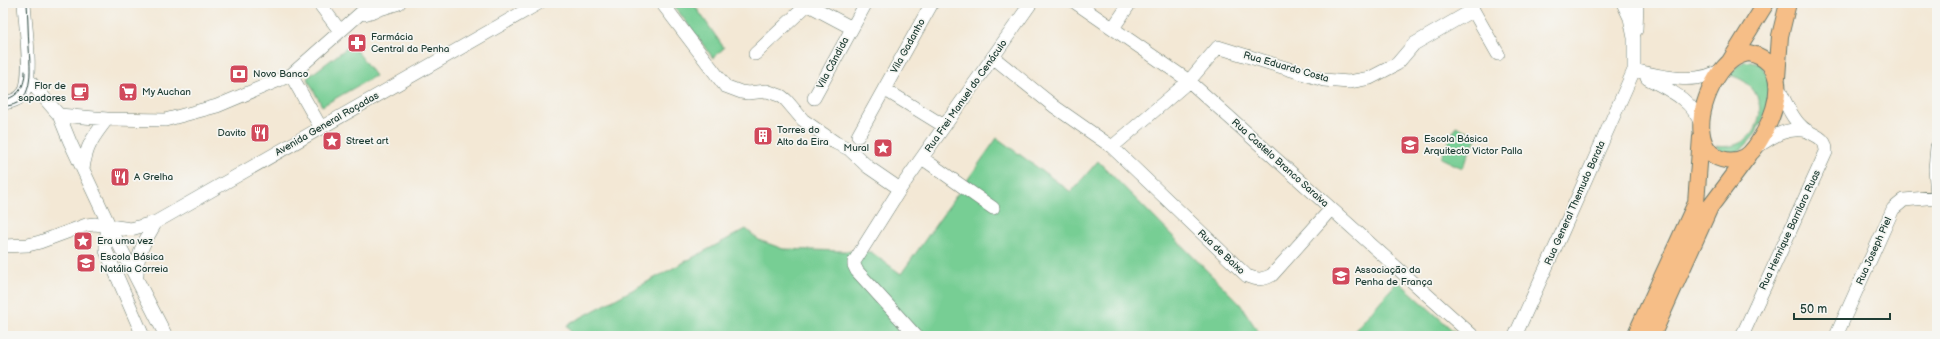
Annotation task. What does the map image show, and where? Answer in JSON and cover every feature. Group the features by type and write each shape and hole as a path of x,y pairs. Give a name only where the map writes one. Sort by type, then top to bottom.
{"main road":[{"path":"1635,336 1696,203 1702,128 1706,99 1710,89 1766,3"},
{"path":"1652,336 1710,207 1751,151 1772,114 1777,81 1780,36 1788,3"},
{"path":"1727,64 1742,54 1748,53 1757,55 1771,66 1777,81"},
{"path":"1702,128 1702,138 1707,148 1720,158 1728,161 1739,160 1751,151"}],"street":[{"path":"3,103 12,102 20,96 24,92 28,79 24,3"},
{"path":"319,3 340,31"},
{"path":"59,114 107,119 164,120 216,106 291,75 372,3"},
{"path":"360,15 399,3"},
{"name":"Avenida General Roçadas","path":"3,246 28,245 86,226 109,225 131,229 156,222 539,3"},
{"path":"662,3 725,86 741,92 754,93 768,91 781,96 803,120 836,143 849,149 868,167 900,189"},
{"name":"Vila Cândida","path":"814,98 866,3"},
{"name":"Vila Gadanho","path":"858,136 932,3"},
{"name":"Rua Frei Manuel do Cenáculo","path":"916,336 857,272 854,265 856,258 900,189 994,58 1031,3"},
{"name":"Rua Castelo Branco Saraiva","path":"1076,3 1189,81 1473,336"},
{"path":"1113,28 1128,6 1127,3"},
{"path":"1623,3 1630,18 1634,44"},
{"path":"1634,70 1637,3"},
{"name":"Vila Cândida","path":"755,54 806,4 852,28"},
{"path":"1471,7 1498,54"},
{"name":"Rua Eduardo Costa","path":"1189,81 1218,47 1324,80 1349,82 1370,78 1397,64 1414,44 1471,7"},
{"path":"994,58 1055,107 1112,147 1189,81"},
{"path":"1634,70 1664,77 1693,78 1713,74 1727,64"},
{"path":"1634,70 1684,98 1698,116 1702,128"},
{"name":"Rua General Themudo Barata","path":"1515,336 1567,223 1634,70"},
{"path":"291,75 321,128"},
{"path":"28,79 59,114 109,225 166,336"},
{"name":"Rua Henrique Barrilaro Ruas","path":"1742,336 1825,154 1826,148 1824,141 1808,131 1798,122 1777,81"},
{"path":"884,89 944,126"},
{"path":"83,169 85,154 90,141 107,119"},
{"path":"1751,151 1782,132 1797,130 1808,131"},
{"name":"Rua de Baixo","path":"1112,147 1236,266 1247,276 1255,279 1265,279 1272,274 1331,209"},
{"path":"1937,147 1935,169 1937,196"},
{"path":"922,158 993,208"},
{"name":"Rua Joseph Piel","path":"1836,336 1893,209 1904,200 1937,196"},
{"path":"137,278 137,262 141,246 156,222"},
{"path":"109,225 106,238 106,251 143,336"}],"green space":[{"path":"672,3 693,3 724,48 713,58"},
{"path":"352,44 375,76 322,106 307,78"},
{"path":"1745,61 1761,64 1768,78 1768,109 1754,136 1744,147 1735,153 1724,153 1715,146 1732,146 1745,140 1754,130 1759,118 1759,104 1755,92 1745,82 1729,75 1736,67"},
{"path":"1456,126 1477,136 1462,168 1441,158"},
{"path":"997,138 1071,192 1098,161 1240,304 1261,336 573,336 567,325 746,229 759,240 783,249 871,252 901,274"},
{"path":"1398,281 1459,336 1350,336"}],"tram line":[{"path":"3,106 14,105 21,100 29,85 30,65 27,3"},
{"path":"3,100 9,99 20,90 24,81 25,71"}],"place":[{"name":"Farmácia Central da Penha","path":"357,43"},
{"name":"Novo Banco","path":"239,74"},
{"name":"Flor de sapadores","path":"80,92"},
{"name":"My Auchan","path":"128,92"},
{"name":"Davito","path":"260,133"},
{"name":"Torres do Alto da Eira","path":"763,136"},
{"name":"Street art","path":"332,141"},
{"name":"Escola Básica Arquitecto Victor Palla","path":"1410,145"},
{"name":"Mural","path":"883,148"},
{"name":"A Grelha","path":"120,177"},
{"name":"Era uma vez","path":"83,241"},
{"name":"Escola Básica Natália Correia","path":"86,263"},
{"name":"Associação da Penha de França","path":"1341,276"}]}
